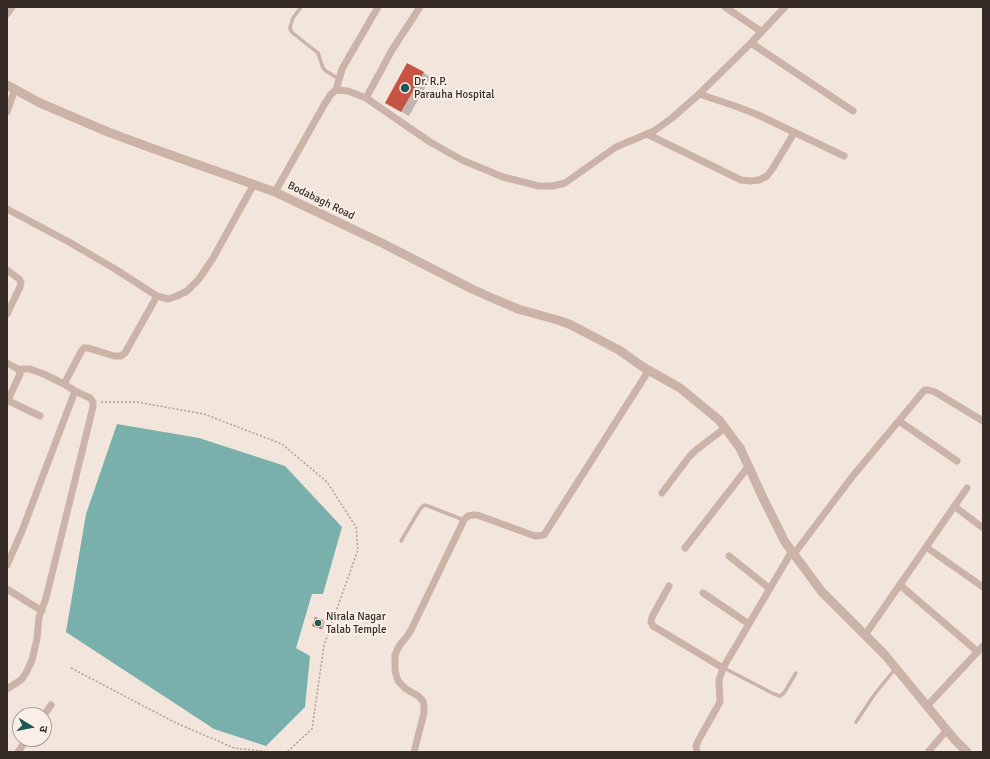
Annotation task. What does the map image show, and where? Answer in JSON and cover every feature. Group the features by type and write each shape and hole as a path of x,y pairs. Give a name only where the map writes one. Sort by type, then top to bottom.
{"street":[{"path":"7,14 12,7"},
{"path":"275,192 324,105 331,94 336,90 346,62 378,7"},
{"path":"366,98 392,50 420,7"},
{"path":"725,7 762,32"},
{"path":"336,90 348,91 366,98 430,142 462,160 504,177 539,186 553,186 566,183 616,147 654,131 672,118 699,94 786,7"},
{"path":"751,43 853,111"},
{"path":"7,112 11,87"},
{"name":"Bodabagh Road","path":"11,87 40,103 108,132 275,192 490,297 518,309 560,321 619,350 646,369 680,388 719,420 740,448 785,542 822,592 885,655 967,752"},
{"path":"699,94 756,114 844,156"},
{"path":"647,134 741,180 750,181 759,180 767,176 794,132"},
{"path":"7,209 115,269 157,296 168,298 177,296 187,291 199,279 213,258 254,184"},
{"path":"7,270 21,282 7,314"},
{"path":"64,384 84,348 114,356 122,356 157,296"},
{"path":"7,362 18,369 30,369 46,375 90,398 93,402 74,487 42,611 39,617 37,639 32,660 21,680 7,689"},
{"path":"18,369 20,374 7,400 40,416"},
{"path":"414,752 424,713 423,700 406,689 399,682 395,670 395,655 399,646 411,630 464,520 468,516 477,515 535,536 544,535 646,369"},
{"path":"697,752 696,746 698,741 720,702 719,680 723,668 769,588 793,552 852,477 922,393 926,390 935,392 983,421"},
{"path":"7,565 22,531 75,391"},
{"path":"899,420 957,461"},
{"path":"662,493 696,450 725,428"},
{"path":"685,548 748,467"},
{"path":"865,635 967,488"},
{"path":"954,506 983,528"},
{"path":"926,547 983,587"},
{"path":"729,556 769,588"},
{"path":"900,585 978,652"},
{"path":"669,586 652,617 651,622 653,626 723,668"},
{"path":"7,590 42,611"},
{"path":"704,593 748,624"},
{"path":"927,706 983,646"},
{"path":"928,752 947,730"}],"lane":[{"path":"301,7 293,18 290,27 291,31 318,52 322,65 326,71 339,79"},
{"path":"401,541 420,509 424,506 428,506 464,520"},
{"path":"723,668 780,696 784,693 796,673"},
{"path":"856,722 874,695 896,668"}],"path":[{"path":"93,402 137,402 204,414 282,444 327,482 356,527 358,550 324,644 312,729 288,752"},
{"path":"71,668 174,722 234,748 271,752"}],"water":[{"path":"117,424 199,438 285,466 342,527 323,594 312,594 296,648 310,656 305,707 266,746 214,729 66,632 86,514"}],"building":[{"path":"407,63 424,72 401,112 385,103"},
{"name":"Nirala Nagar Talab Temple","path":"315,617 323,620 321,629 312,626"}],"place":[{"name":"Dr. R.P. Parauha Hospital","path":"405,88"},
{"name":"Nirala Nagar Talab Temple","path":"318,623"}]}
